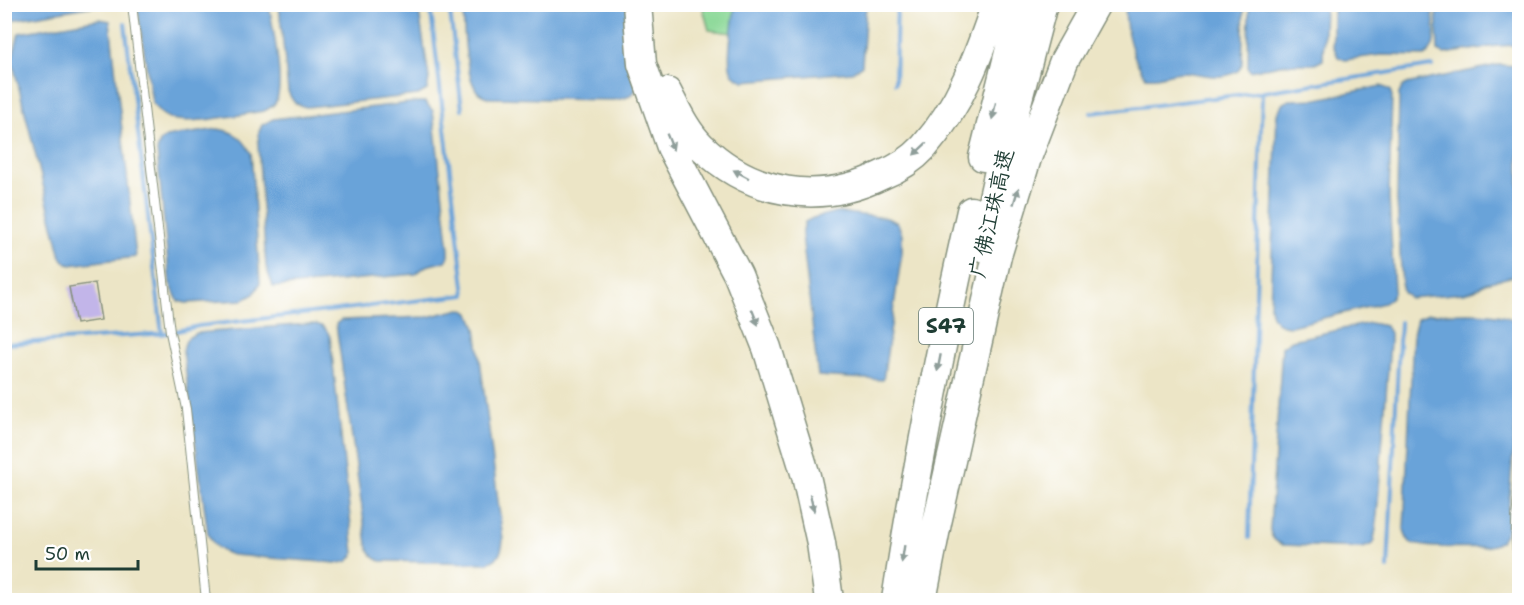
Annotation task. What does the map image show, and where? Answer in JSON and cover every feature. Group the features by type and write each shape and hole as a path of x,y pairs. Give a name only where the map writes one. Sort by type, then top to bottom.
{"highway":[{"path":"637,4 642,64 671,147 738,275 767,348 806,476 821,543 829,600"},
{"path":"653,4 657,61 667,91 681,121 700,145 728,167 760,185 797,193 833,192 864,184 894,170 922,148 944,121 966,82 1006,53 996,4"},
{"name":"广佛江珠高速","path":"896,600 912,496 952,295 1006,53 1021,4"},
{"name":"广佛江珠高速","path":"920,600 936,482 971,298 998,175 1006,53 1043,4"},
{"path":"920,600 997,256 1027,158 1064,61 1096,4"}],"lane":[{"path":"132,4 170,332 186,409 206,600"},
{"path":"1520,488 1515,516 1520,575"}],"green space":[{"path":"702,5 735,5 732,33 709,30"}],"water":[{"path":"5,4 99,5 12,20 7,15"},
{"path":"1126,4 1244,5 1242,64 1239,70 1226,76 1183,72 1146,77 1137,62 1130,42 1126,22"},
{"path":"137,5 269,5 279,70 278,95 275,103 264,111 215,119 189,121 164,115 152,102"},
{"path":"279,5 418,5 429,78 427,90 418,95 307,107 297,104 288,91"},
{"path":"463,5 631,5 639,62 638,84 635,91 628,97 613,100 490,98 481,94 477,91 469,73 464,37"},
{"path":"735,5 866,5 862,65 852,72 744,81 739,79 732,73 729,59"},
{"path":"1249,5 1325,5 1323,60 1315,64 1285,64 1250,71 1248,66"},
{"path":"1333,5 1432,5 1435,33 1433,47 1424,56 1380,55 1345,60 1338,57 1333,45"},
{"path":"1436,5 1519,5 1519,45 1444,54 1438,51"},
{"path":"100,19 110,21 136,257 70,265 61,257 12,60 19,33"},
{"path":"1498,65 1519,66 1519,275 1485,283 1475,290 1463,293 1410,298 1403,292 1402,286 1397,201 1399,94 1406,84"},
{"path":"1381,86 1390,90 1392,96 1389,197 1394,291 1390,299 1384,303 1291,326 1282,325 1272,316 1270,307 1277,114 1283,103 1290,100 1318,99"},
{"path":"425,102 433,111 449,250 446,261 426,266 416,274 273,287 266,266 258,144 262,125 273,119"},
{"path":"218,129 238,136 251,153 260,283 254,294 243,300 186,303 178,301 170,283 157,151 160,142 166,137"},
{"path":"836,212 887,218 898,223 902,235 902,252 883,380 818,376 802,234 805,222"},
{"path":"460,309 469,313 476,328 503,540 502,548 497,557 487,563 381,561 372,555 367,544 336,324 341,320 427,317"},
{"path":"1428,314 1491,314 1503,316 1519,325 1519,375 1507,529 1500,541 1490,546 1426,546 1410,542 1405,535 1413,334 1417,319"},
{"path":"1370,323 1386,326 1390,333 1373,544 1363,548 1283,545 1274,539 1270,530 1282,347 1292,340"},
{"path":"309,324 322,326 330,337 354,553 351,558 342,563 232,555 217,548 208,534 183,351 185,344 187,339 197,333"}],"building":[{"path":"95,283 101,320 76,324 69,287"}],"waterway":[{"path":"4,344 168,333 199,326 465,295 430,4"},
{"path":"449,4 462,109"},
{"path":"895,83 897,4"},
{"path":"125,23 162,334"},
{"path":"1091,113 1262,92 1432,66"},
{"path":"1249,538 1262,92"},
{"path":"1388,568 1400,322"}]}
